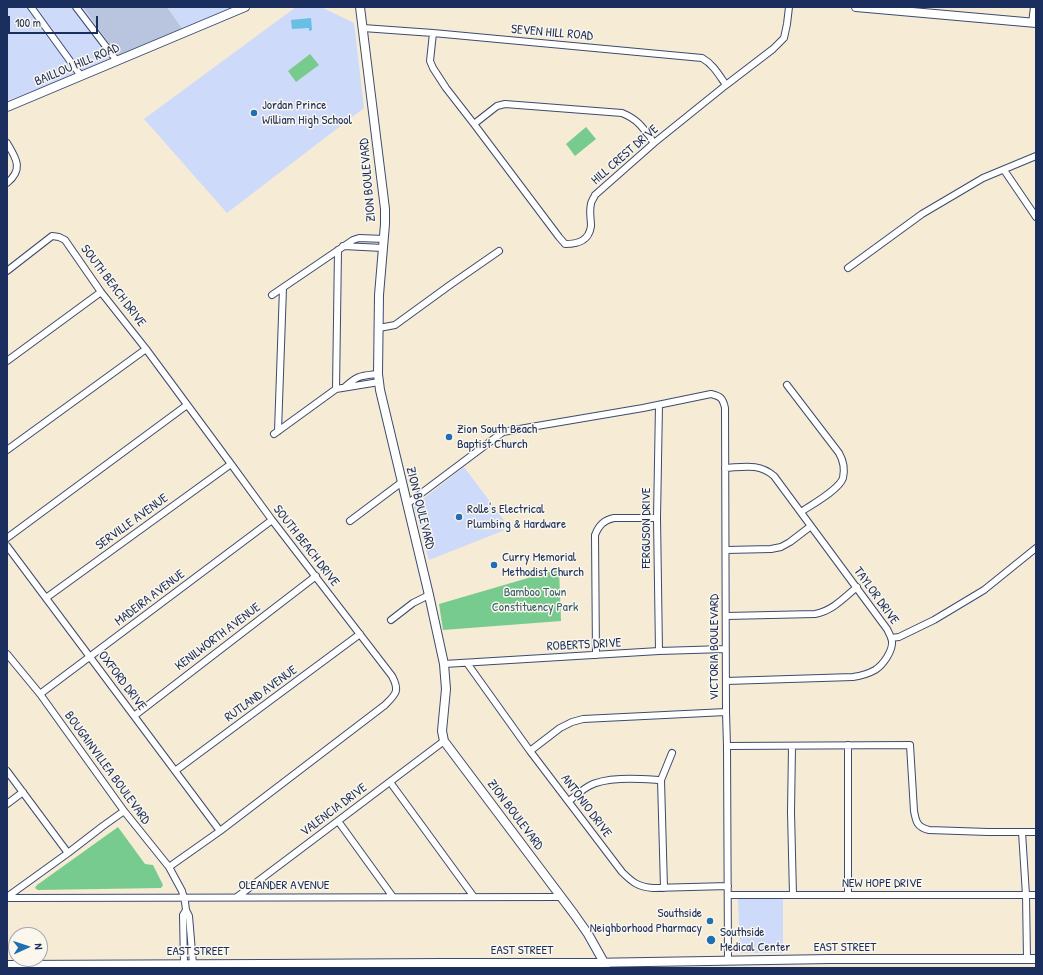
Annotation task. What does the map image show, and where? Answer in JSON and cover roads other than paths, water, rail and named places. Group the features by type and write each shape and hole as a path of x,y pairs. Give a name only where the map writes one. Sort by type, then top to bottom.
{"main road":[{"name":"BAILLOU HILL ROAD","path":"7,107 245,7"},
{"name":"ZION BOULEVARD","path":"360,7 385,209 380,289 378,378 444,664 446,689 442,725 444,741 588,934 606,965"},
{"path":"856,7 1034,23"},
{"name":"EAST STREET","path":"7,965 434,963 606,965 641,962 728,961 738,964 1036,959"},
{"path":"635,968 641,962"}],"street":[{"path":"31,7 81,76"},
{"path":"76,7 117,61"},
{"name":"HILL CREST DRIVE","path":"433,33 430,61 446,88 559,237 565,244 575,244 584,240 588,235 591,227 591,203 595,195 654,143 773,49 784,38 789,7"},
{"path":"1034,7 1034,23"},
{"name":"SEVEN HILL ROAD","path":"363,28 702,58 708,61 726,85"},
{"path":"474,124 497,106 505,104 622,114 631,117 638,122 654,143"},
{"path":"7,143 17,162 15,175 7,183"},
{"path":"848,268 922,214 983,178 1036,156"},
{"path":"1004,170 1036,217"},
{"name":"SOUTH BEACH DRIVE","path":"7,271 52,236 59,236 65,240 101,292 272,520 360,634 394,680 396,685 396,691 393,697 385,705 169,867"},
{"path":"272,295 353,240 359,238 384,239"},
{"path":"341,248 383,248"},
{"path":"336,388 341,248"},
{"path":"379,328 396,325 499,251"},
{"path":"283,288 276,433 336,388 378,378"},
{"path":"7,361 101,292"},
{"path":"7,450 146,350"},
{"path":"787,385 839,453 843,461 843,478 839,484 829,493 801,512"},
{"name":"VICTORIA BOULEVARD","path":"659,405 711,394 717,395 723,400 724,408 728,961"},
{"path":"7,538 187,405"},
{"path":"407,504 503,432 530,426 659,405"},
{"name":"FERGUSON DRIVE","path":"659,405 657,518 659,651"},
{"name":"SERVILLE AVENUE","path":"46,598 231,464"},
{"name":"TAYLOR DRIVE","path":"725,468 762,468 774,476 857,587 887,629 891,638 891,647 888,655 876,670 868,674 853,677 726,681"},
{"path":"350,521 402,482"},
{"path":"596,655 595,534 597,528 607,520 614,518 657,518"},
{"name":"MADEIRA AVENUE","path":"40,694 272,520"},
{"path":"726,550 771,549 781,547 811,526"},
{"name":"OXFORD DRIVE","path":"7,546 220,830"},
{"path":"891,638 899,637 934,620 984,590 1036,548"},
{"name":"KENILWORTH AVENUE","path":"134,716 316,576"},
{"path":"726,616 815,614 831,608 857,587"},
{"path":"391,620 413,603 429,595"},
{"name":"RUTLAND AVENUE","path":"176,771 360,634"},
{"name":"ROBERTS DRIVE","path":"444,664 659,651 725,649"},
{"name":"BOUGAINVILLEA BOULEVARD","path":"7,654 40,694 124,811 169,867 182,891 186,910"},
{"name":"ANTONIO DRIVE","path":"467,663 530,751 622,872 630,880 637,885 653,888 728,886"},
{"path":"530,751 560,728 572,722 583,719 726,712"},
{"name":"VALENCIA DRIVE","path":"237,897 444,741"},
{"path":"848,745 848,895"},
{"path":"727,746 910,745 915,818 918,825 923,829 988,832 1036,832"},
{"path":"792,746 793,895"},
{"path":"664,888 661,780 672,753"},
{"path":"7,771 68,852"},
{"path":"569,801 589,786 598,783 618,780 661,780"},
{"path":"390,782 474,897"},
{"path":"7,804 23,792"},
{"path":"7,898 124,811"},
{"path":"338,821 393,897"},
{"path":"1022,832 1026,895 1027,959"},
{"name":"NEW HOPE DRIVE","path":"728,895 1036,895"},
{"name":"OLEANDER AVENUE","path":"7,898 561,897"},
{"path":"186,910 189,916 191,929 193,964"},
{"path":"184,964 183,915 186,910"}],"water":[{"path":"311,18 312,30 309,31 309,28 292,29 291,20"}],"place":[{"name":"Jordan Prince William High School","path":"254,113"},
{"name":"Zion South Beach Baptist Church","path":"449,437"},
{"name":"Rolle's Electrical Plumbing & Hardware","path":"459,517"},
{"name":"Curry Memorial Methodist Church","path":"494,565"},
{"name":"Southside Neighborhood Pharmacy","path":"710,921"},
{"name":"Southside Medical Center","path":"711,940"}],"park label":[{"name":"Bamboo Town Constituency Park","path":"535,600"}]}
